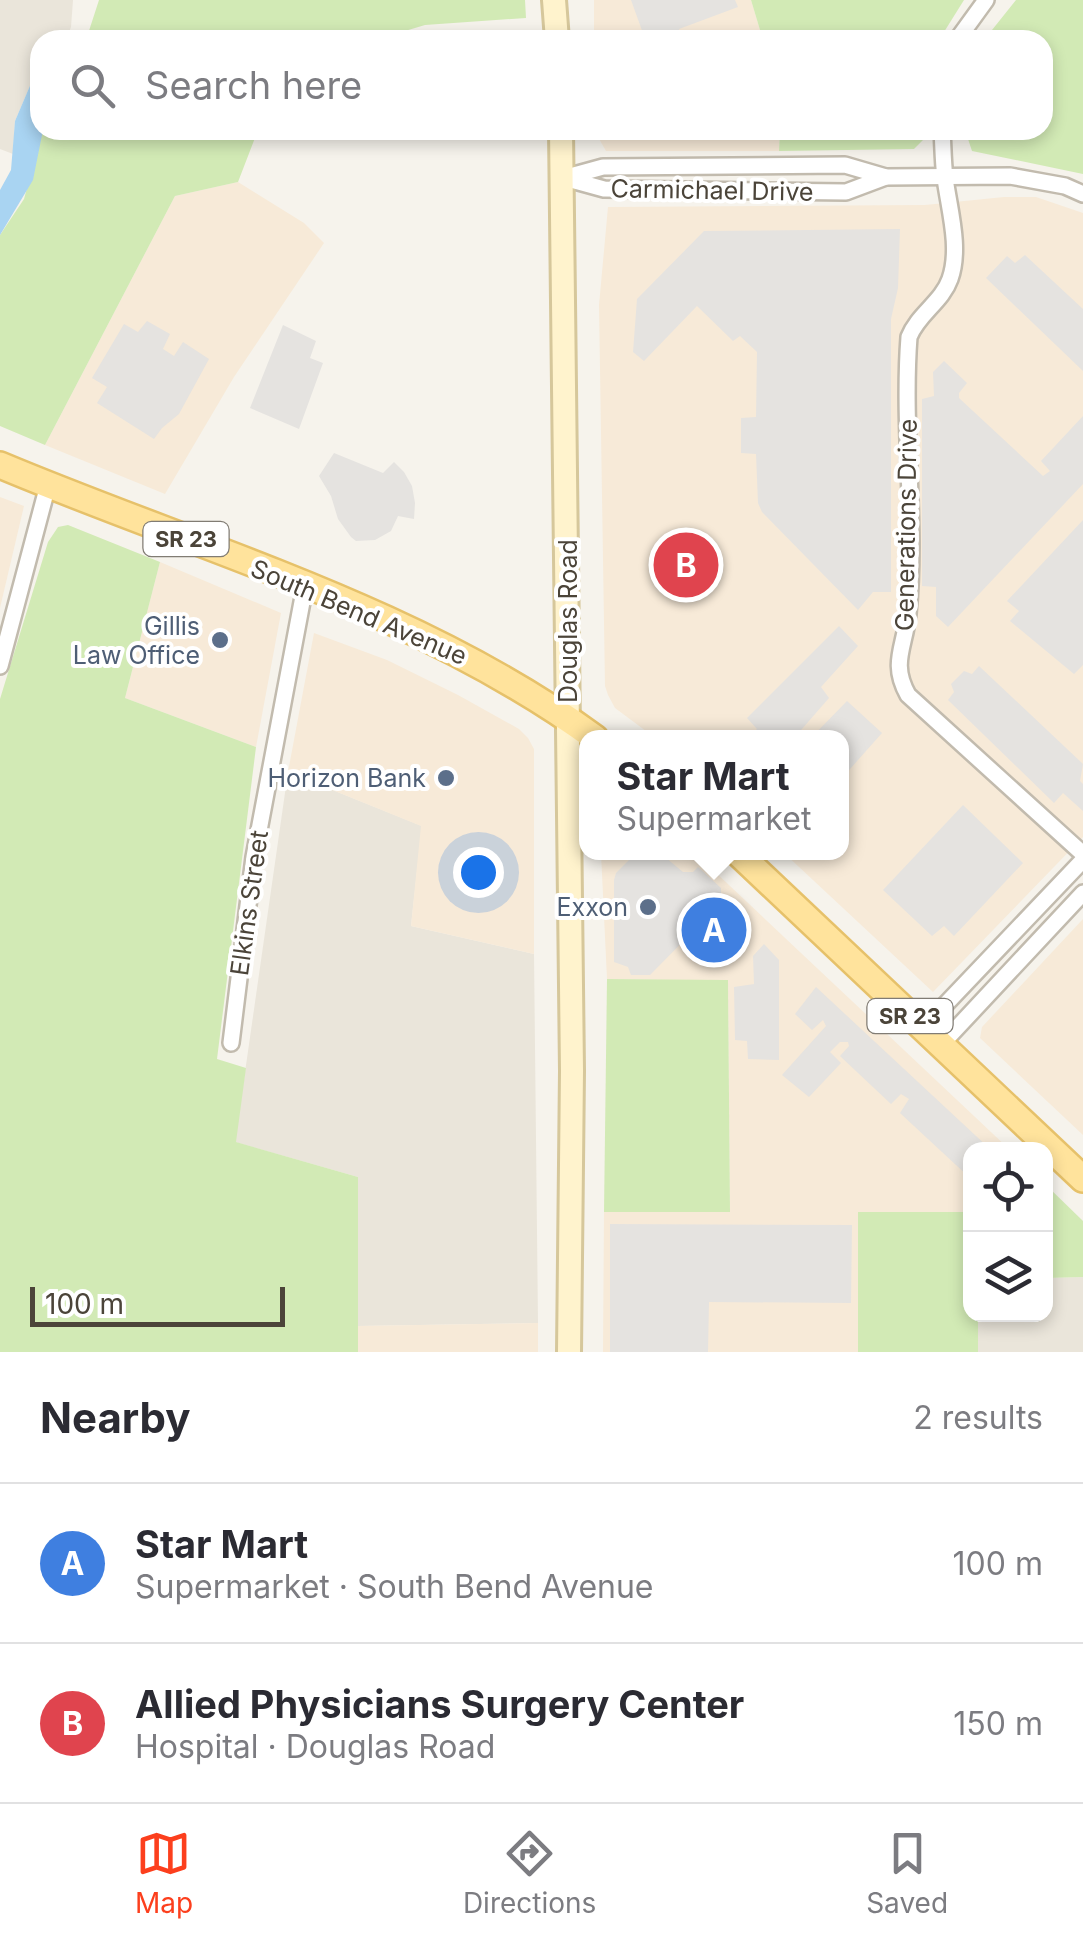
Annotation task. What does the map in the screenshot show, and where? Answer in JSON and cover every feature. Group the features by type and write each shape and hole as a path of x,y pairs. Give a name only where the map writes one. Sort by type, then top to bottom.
{"main road":[{"name":"South Bend Avenue","path":"0,465 373,612 529,691 585,730"},
{"name":"SR 23","path":"746,860 1083,1179"}],"street":[{"path":"554,0 556,30"},
{"path":"965,30 986,0"},
{"name":"Douglas Road","path":"561,140 572,1072 570,1352"},
{"name":"Generations Drive","path":"942,140 952,220 952,270 948,284 914,324 909,337 909,611 897,668 908,695 1083,857"},
{"name":"Carmichael Drive","path":"563,178 603,166 845,165 886,178"},
{"path":"712,166 713,188"},
{"name":"Carmichael Drive","path":"563,178 604,189 846,192 886,178 1010,176 1064,186 1083,194"},
{"path":"0,666 48,485"},
{"name":"Elkins Street","path":"231,1043 254,857 304,586"},
{"path":"932,1037 1083,857"},
{"path":"932,1037 1083,893"}],"shaded area":[{"path":"0,0 73,0 70,30 30,30 30,86 15,121 13,154 0,149"},
{"path":"594,0 751,0 760,30 594,30"},
{"path":"631,0 735,0 738,7 679,30 642,30"},
{"path":"600,140 780,140 779,151 606,151"},
{"path":"238,182 304,223 324,243 234,377 165,494 45,445 175,196"},
{"path":"1036,197 1083,213 1083,837 933,992 792,860 849,860 849,730 645,730 615,708 608,695 599,305 608,207 925,205"},
{"path":"900,229 898,288 891,319 891,592 873,592 858,610 762,512 758,503 756,454 741,453 741,418 756,417 757,352 740,336 733,341 697,306 644,361 633,352 637,299 704,231"},
{"path":"1025,255 1083,309 1083,371 986,278 1007,256 1015,263"},
{"path":"147,321 170,334 163,349 174,356 183,342 209,359 179,414 154,439 97,403 107,387 92,378 124,324 138,332"},
{"path":"283,325 316,341 310,358 323,363 299,429 250,408"},
{"path":"944,361 967,383 959,398 1043,476 1050,471 1041,461 1083,416 1083,484 948,627 936,616 936,587 922,586 922,399 934,396 933,372"},
{"path":"334,453 383,473 394,462 412,486 414,519 398,516 391,531 375,540 356,541 351,537 338,519 319,476"},
{"path":"0,497 24,506 0,608"},
{"path":"1083,520 1083,665 1074,674 1010,621 1019,611 1007,601"},
{"path":"160,562 281,613 256,747 125,698"},
{"path":"839,626 858,646 821,687 829,698 801,730 756,730 747,718"},
{"path":"314,633 387,660 458,695 528,738 534,749 534,954 411,926 421,826 288,772"},
{"path":"979,666 1083,764 1083,811 1063,793 1054,803 948,700 954,692 951,684 964,671 972,674"},
{"path":"847,701 882,733 849,770 849,730 819,730"},
{"path":"288,772 422,826 411,926 534,954 538,1323 358,1326 358,1177 235,1142"},
{"path":"963,805 1023,863 954,936 944,926 932,936 883,890"},
{"path":"601,860 702,860 1002,1142 963,1142 963,1212 858,1212 858,1352 603,1352 604,1212 730,1211 728,981 607,979"},
{"path":"629,860 668,860 683,872 693,872 698,867 721,888 721,903 650,975 631,975 628,967 614,962 616,873"},
{"path":"1083,919 1083,1135 980,1038 982,1027"},
{"path":"764,944 779,960 779,1060 748,1059 747,1041 735,1040 734,987 754,984 753,956"},
{"path":"816,987 982,1142 963,1142 963,1172 900,1113 909,1099 901,1094 891,1104 840,1056 848,1042 840,1042 830,1052 841,1063 809,1097 782,1075 826,1026 823,1020 812,1030 795,1014"},
{"path":"610,1224 852,1225 851,1303 709,1302 708,1352 610,1352"},
{"path":"1083,1277 1083,1352 978,1352 978,1322 1053,1322 1053,1278"},
{"path":"538,1323 538,1352 358,1352 358,1326"}],"green space":[{"path":"99,0 525,0 526,18 425,25 408,30 89,30"},
{"path":"751,0 964,0 945,30 760,30"},
{"path":"1016,0 1083,0 1083,174 972,151 968,140 1053,140 1053,30 992,30"},
{"path":"40,140 254,140 238,182 175,196 45,445 0,426 0,235 24,199"},
{"path":"780,140 923,140 914,149 779,151"},
{"path":"68,525 160,562 125,698 256,747 217,1059 246,1068 236,1142 358,1177 358,1352 0,1352 0,699 48,542 58,527"},
{"path":"607,979 728,980 730,1212 604,1212"},
{"path":"1053,1192 1083,1221 1083,1277 1053,1278"},
{"path":"858,1212 963,1212 963,1322 978,1322 978,1352 858,1352"}],"water":[{"path":"30,86 30,140 41,140 33,180 0,235 0,190 11,170 15,121"}],"place":[{"name":"Allied Physicians Surgery Center","path":"686,565"},
{"name":"Gillis Law Office","path":"220,640"},
{"name":"Horizon Bank","path":"446,778"},
{"name":"Exxon","path":"648,907"},
{"name":"Star Mart","path":"714,930"}]}
